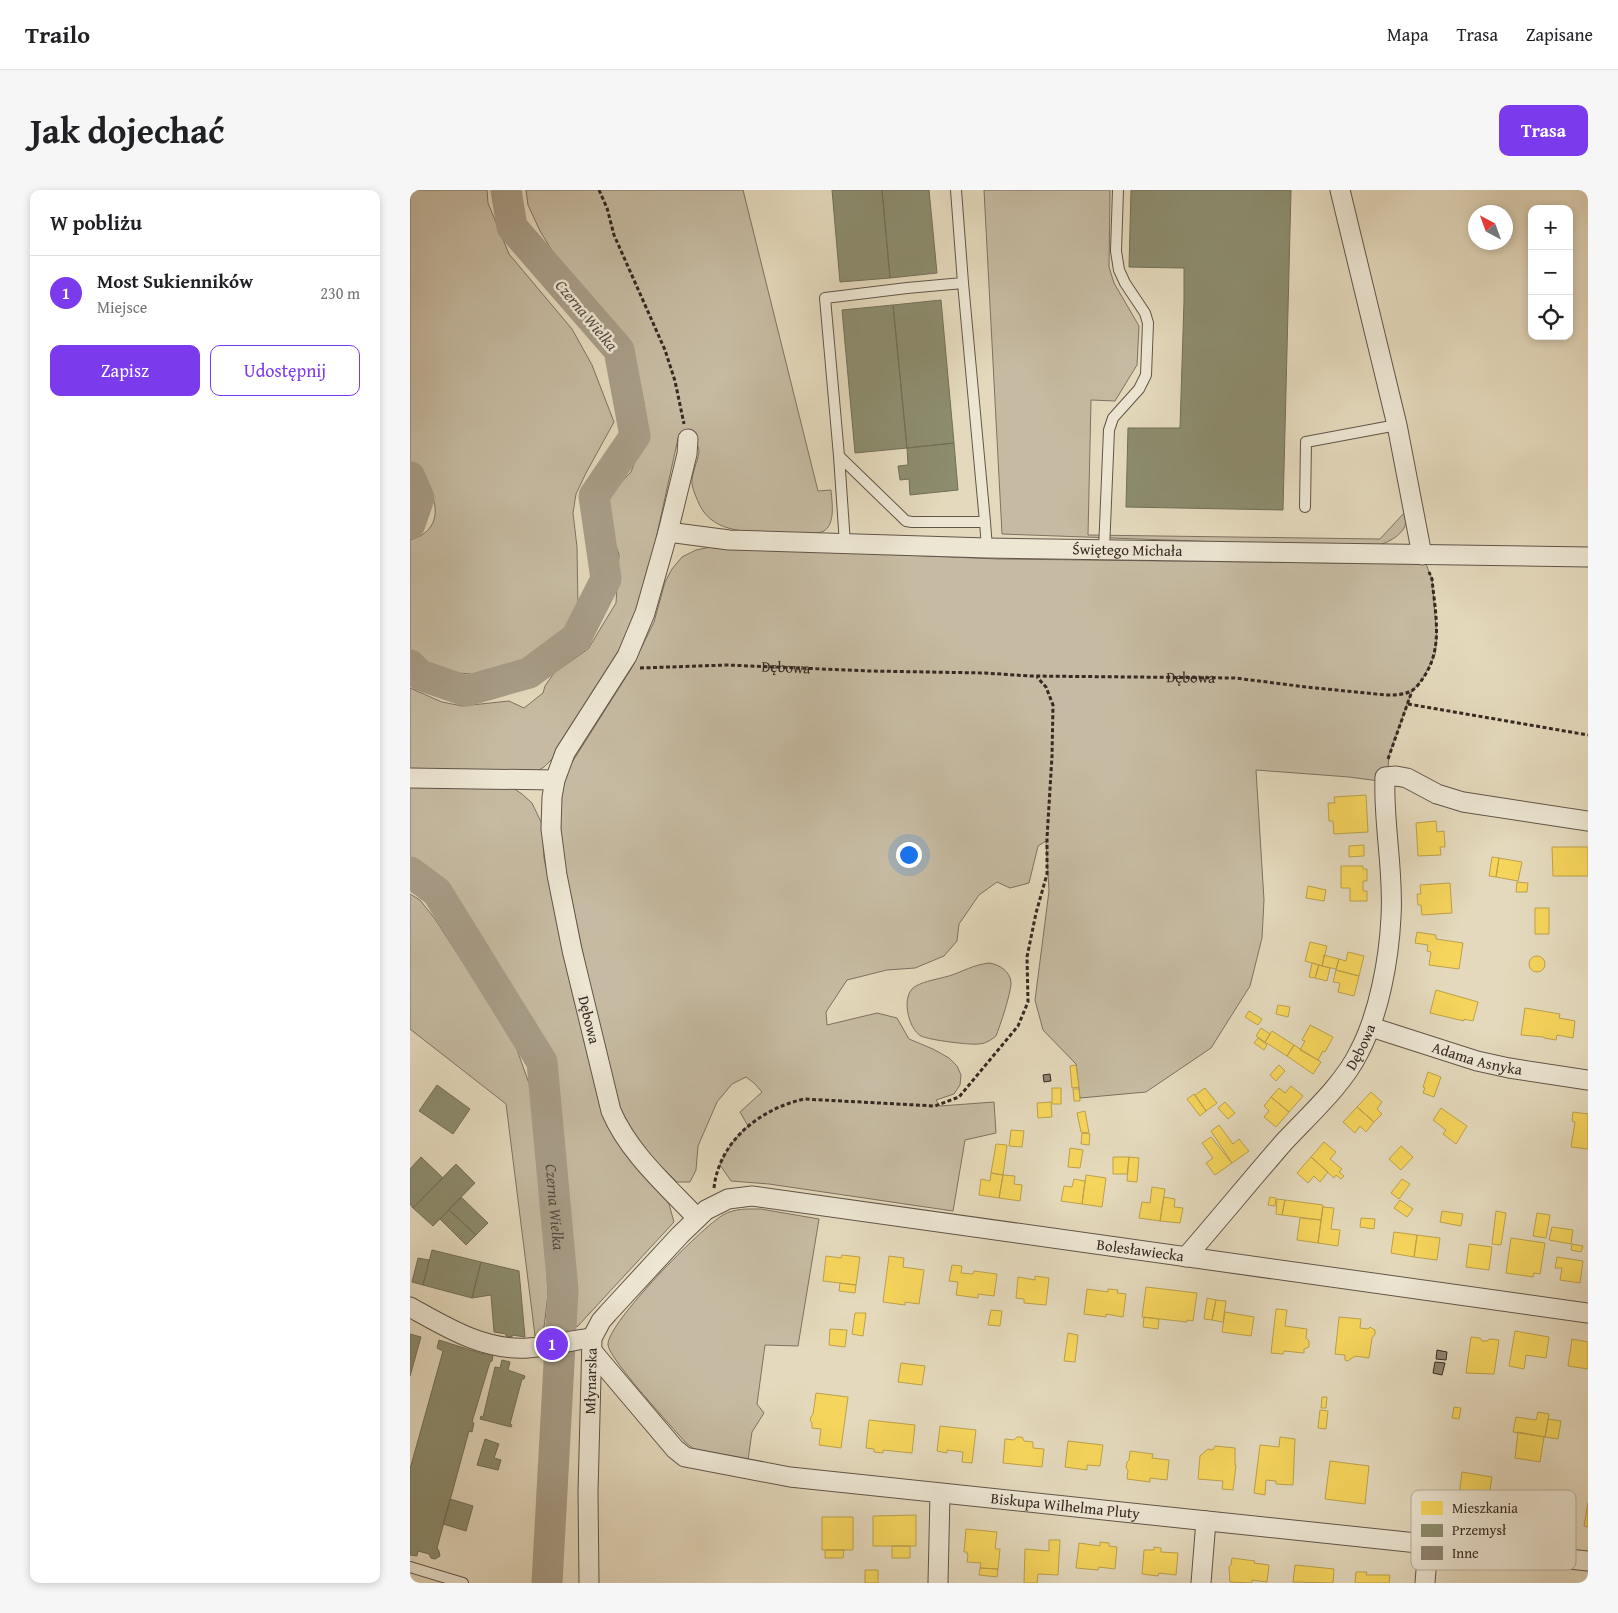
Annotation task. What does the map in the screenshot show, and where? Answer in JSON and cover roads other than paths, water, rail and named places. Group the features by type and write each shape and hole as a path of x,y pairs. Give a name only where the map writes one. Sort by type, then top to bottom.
{"street":[{"path":"1340,190 1397,425 1422,555"},
{"path":"668,532 687,454 688,439"},
{"name":"Świętego Michała","path":"668,532 729,540 987,548 1588,557"},
{"name":"Dębowa","path":"668,532 645,613 635,639 619,669 570,743 555,780 551,820 557,875 572,950 611,1111 618,1127 636,1154 697,1218"},
{"name":"Dębowa","path":"1186,1257 1338,1083 1358,1055 1371,1027 1379,998 1391,917 1391,871 1384,797 1385,777 1407,778 1437,794 1463,802 1588,821"},
{"path":"410,778 555,780"},
{"name":"Adama Asnyka","path":"1371,1027 1477,1061 1509,1068 1588,1080"},
{"name":"Bolesławiecka","path":"697,1218 716,1204 739,1197 752,1196 1588,1313"},
{"name":"Młynarska","path":"589,1583 587,1343 608,1313 697,1218"},
{"path":"410,1307 453,1331 494,1346 528,1348 587,1343"},
{"name":"Biskupa Wilhelma Pluty","path":"587,1343 675,1449 685,1457 790,1478 1411,1543"},
{"path":"938,1583 940,1494"},
{"path":"1201,1583 1206,1521"},
{"path":"1425,1583 1426,1570"}],"lane":[{"path":"956,190 987,548"},
{"path":"1104,550 1109,430 1113,418 1139,389 1146,375 1148,323 1145,313 1125,283 1119,270 1116,251 1118,190"},
{"path":"844,544 839,456 825,298 964,283"},
{"path":"1305,507 1306,442 1397,425"},
{"path":"839,456 906,521 985,522"},
{"path":"410,1567 463,1583"}],"waterway":[{"name":"Czerna Wielka","path":"410,665 420,675 466,691 529,673 576,638 606,579 594,496 635,436 619,350 512,227 506,190"},
{"name":"Czerna Wielka","path":"410,477 419,498 410,524"},
{"name":"Czerna Wielka","path":"410,872 437,892 542,1062 563,1290 547,1583"}],"place":[{"name":"Most Sukienników","path":"552,1344"}]}
